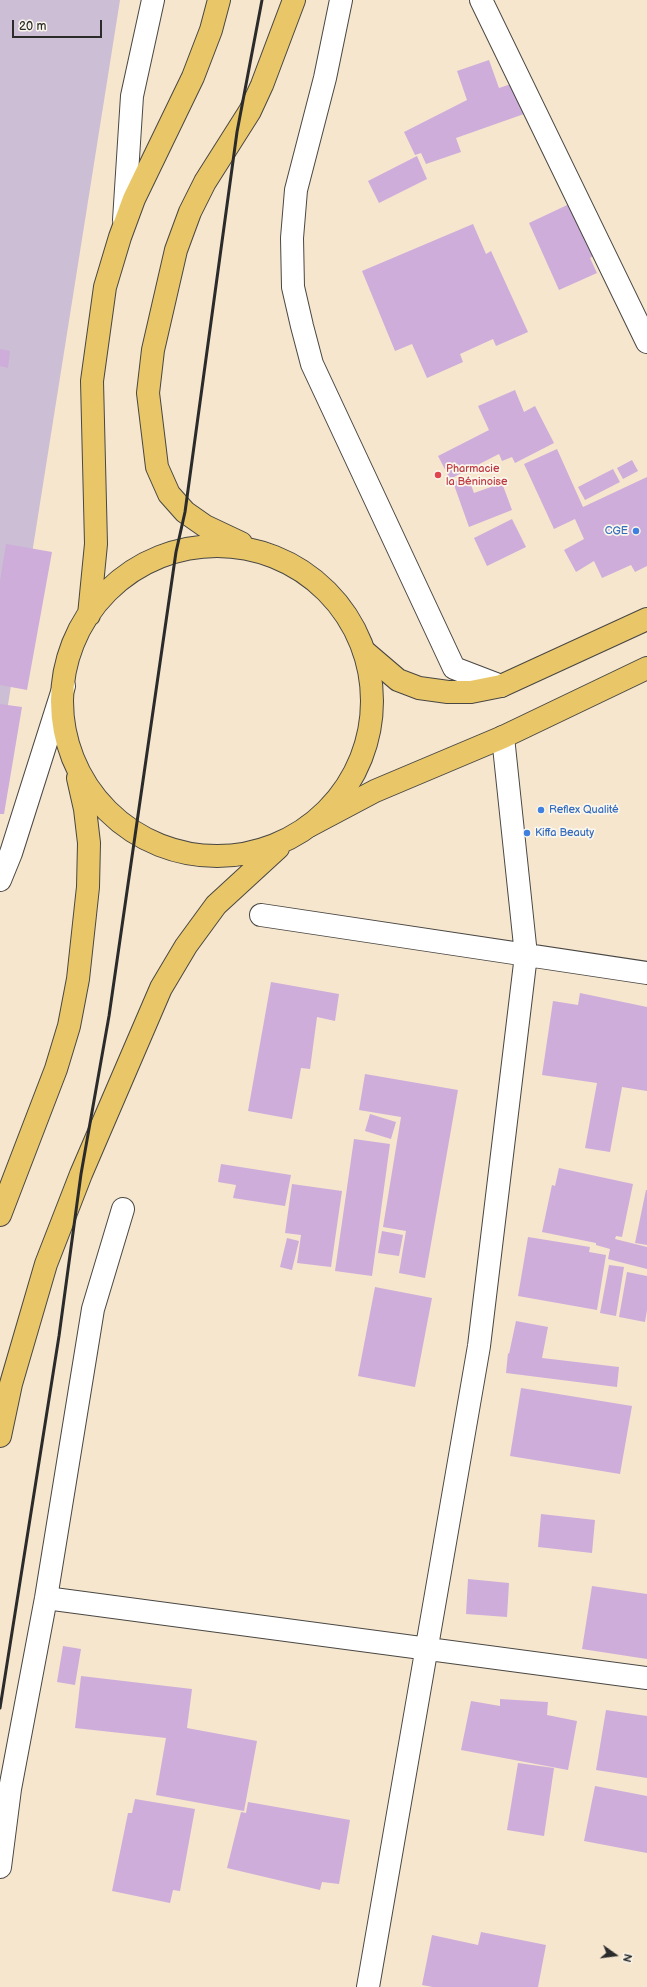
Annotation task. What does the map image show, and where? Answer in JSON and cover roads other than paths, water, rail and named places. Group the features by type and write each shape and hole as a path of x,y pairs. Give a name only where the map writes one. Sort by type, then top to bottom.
{"main road":[{"path":"89,614 96,544 92,381 105,287 123,228 154,156 193,77 211,30 219,0"},
{"path":"294,0 270,64 250,110 206,182 190,212 176,250 153,350 148,393 157,467 170,494 185,512 205,526 298,568 315,581 331,595 345,612 356,631 364,652 370,672 372,694 372,713 364,750 348,785 337,800 309,826"},
{"path":"0,1215 56,1069 69,1026 78,979 88,887 89,843 85,808 65,724 64,686 72,649 89,614 101,599 119,582 146,563 163,555 193,548 215,545 258,551"},
{"path":"364,652 398,680 419,688 448,692 471,692 501,686 647,619"},
{"path":"75,761 83,778 106,809 136,833 166,848 194,855 224,856 253,852 289,838 375,790 503,737 647,668"},
{"path":"0,1436 12,1384 46,1264 81,1174 161,988 186,946 216,905 241,880 289,838"}],"street":[{"path":"123,228 132,96 153,0"},
{"path":"341,0 325,78 296,190 292,238 293,287 297,307 312,364 444,652 454,668 501,686"},
{"path":"481,0 647,342"},
{"path":"0,880 11,853 64,686"},
{"path":"368,1987 478,1346 526,955 503,737"},
{"path":"261,915 647,973"},
{"path":"0,1868 5,1789 46,1598 93,1309 123,1209"},
{"path":"46,1598 647,1678"}],"railway":[{"path":"0,1708 59,1336 81,1174 109,1016 176,552 185,512 237,132 262,0"}],"place":[{"name":"Pharmacie la Béninoise","path":"438,475"},
{"name":"CGE","path":"636,531"},
{"name":"Reflex Qualité","path":"541,810"},
{"name":"Kiffa Beauty","path":"527,833"}]}
